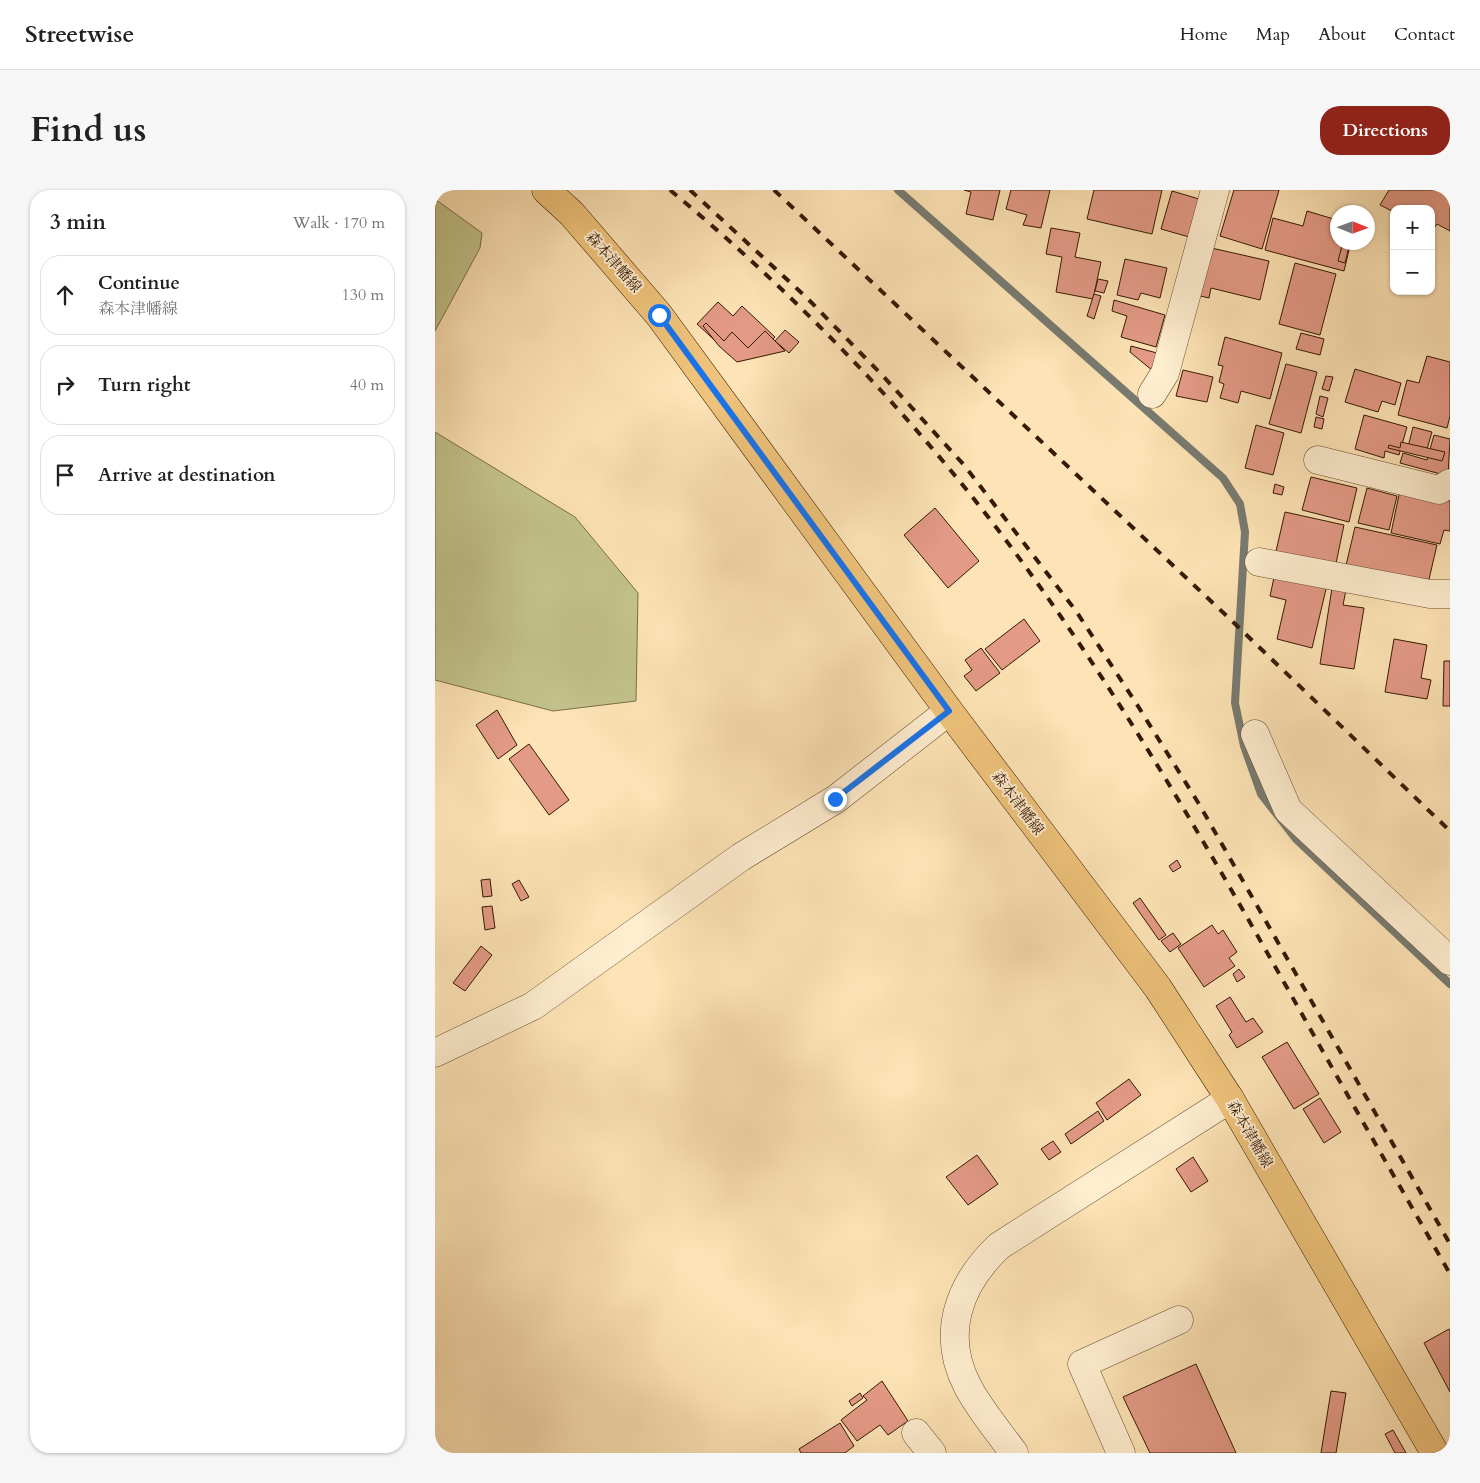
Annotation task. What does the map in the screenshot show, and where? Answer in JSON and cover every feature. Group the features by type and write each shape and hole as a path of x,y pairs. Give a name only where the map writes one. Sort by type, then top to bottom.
{"main road":[{"name":"森本津幡線","path":"546,190 572,214 659,315 949,711 1159,988 1230,1099 1435,1453"}],"street":[{"path":"1152,394 1165,374 1215,190"},
{"path":"1318,460 1439,490 1450,484"},
{"path":"1259,562 1430,594 1450,594"},
{"path":"435,1053 533,1006 741,857 835,799 949,711"},
{"path":"1255,734 1288,810 1450,960"},
{"path":"1014,1453 968,1387 957,1361 955,1329 960,1302 968,1282 982,1263 999,1246 1230,1099"},
{"path":"1121,1453 1082,1364 1179,1320"}],"green space":[{"path":"435,199 482,233 480,248 435,331"},
{"path":"435,432 575,517 638,593 636,701 553,711 435,680"}],"building":[{"path":"964,190 1000,190 993,220 966,214 971,192"},
{"path":"1011,190 1050,190 1041,228 1023,225 1027,215 1006,209"},
{"path":"1094,190 1162,190 1152,234 1087,219"},
{"path":"1234,190 1279,190 1262,249 1220,236"},
{"path":"1389,190 1450,190 1450,231 1437,224 1435,227 1435,205 1390,205 1390,210 1380,205"},
{"path":"1172,191 1199,199 1189,237 1161,229"},
{"path":"1307,211 1330,218 1330,250 1349,250 1344,271 1265,250 1273,218 1303,226"},
{"path":"1051,228 1080,233 1075,257 1101,262 1093,299 1056,292 1062,257 1046,254"},
{"path":"1207,247 1269,261 1260,300 1211,288 1209,298 1196,295"},
{"path":"1341,250 1348,250 1345,263 1338,261"},
{"path":"1125,259 1167,268 1160,298 1141,293 1138,300 1117,295"},
{"path":"1295,263 1336,274 1320,335 1279,324"},
{"path":"1098,279 1108,281 1104,293 1095,291"},
{"path":"1094,294 1101,296 1094,319 1087,316"},
{"path":"1114,300 1165,315 1156,347 1121,337 1127,316 1112,311"},
{"path":"718,302 733,316 742,306 775,337 755,358 733,337 723,348 697,324"},
{"path":"706,323 724,341 732,332 748,348 765,331 785,351 737,362 719,346 703,326"},
{"path":"785,330 799,342 789,353 775,341"},
{"path":"1301,333 1324,339 1320,355 1296,349"},
{"path":"1225,337 1282,353 1270,399 1241,391 1238,403 1220,398 1224,384 1219,382 1223,366 1218,365"},
{"path":"1131,346 1157,353 1153,371 1130,352"},
{"path":"1427,356 1450,362 1450,416 1447,428 1398,415 1407,380 1419,383"},
{"path":"1286,364 1317,372 1301,433 1269,424"},
{"path":"1355,369 1401,383 1395,405 1382,401 1378,412 1345,402"},
{"path":"1183,370 1213,377 1207,402 1176,396"},
{"path":"1326,376 1333,377 1329,391 1322,389"},
{"path":"1320,396 1328,398 1323,417 1316,414"},
{"path":"1364,415 1407,427 1399,455 1385,451 1384,458 1355,449"},
{"path":"1316,417 1324,419 1322,429 1314,427"},
{"path":"1256,425 1284,433 1273,475 1245,468"},
{"path":"1413,427 1432,432 1425,456 1407,451"},
{"path":"1434,435 1450,439 1448,476 1400,463 1403,453 1427,460"},
{"path":"1401,442 1445,452 1442,461 1388,448 1389,445 1400,448"},
{"path":"1311,477 1357,488 1349,522 1302,510"},
{"path":"1275,484 1284,487 1282,495 1273,493"},
{"path":"1367,488 1397,496 1389,530 1358,523"},
{"path":"1400,490 1450,501 1450,531 1444,530 1440,544 1391,533"},
{"path":"935,508 979,561 948,588 904,535"},
{"path":"1285,512 1344,525 1334,573 1274,560"},
{"path":"1355,527 1437,545 1426,592 1344,574"},
{"path":"1275,573 1327,585 1312,648 1277,639 1286,600 1270,596"},
{"path":"1332,588 1346,590 1343,605 1364,608 1354,669 1320,664"},
{"path":"1024,619 1040,641 1002,670 985,649"},
{"path":"1394,639 1427,645 1421,678 1431,680 1427,699 1385,692"},
{"path":"981,648 1000,673 976,691 964,676 972,670 965,660"},
{"path":"1444,661 1450,661 1450,706 1443,706"},
{"path":"497,710 517,745 498,759 476,725"},
{"path":"529,744 569,800 549,815 509,759"},
{"path":"1177,860 1181,867 1173,872 1169,866"},
{"path":"490,879 492,896 483,897 481,880"},
{"path":"519,880 529,897 521,901 512,884"},
{"path":"1140,898 1166,935 1159,940 1133,903"},
{"path":"492,906 495,928 485,930 482,907"},
{"path":"1212,925 1218,934 1223,930 1237,952 1229,958 1235,966 1204,987 1178,948"},
{"path":"1173,933 1181,944 1170,952 1161,941"},
{"path":"481,946 492,955 465,991 453,983"},
{"path":"1239,969 1245,977 1237,982 1233,974"},
{"path":"1230,997 1246,1022 1253,1018 1263,1032 1237,1048 1229,1035 1232,1032 1216,1006"},
{"path":"1287,1042 1319,1094 1294,1109 1262,1057"},
{"path":"1129,1079 1141,1095 1107,1120 1096,1103"},
{"path":"1320,1098 1341,1132 1324,1143 1303,1109"},
{"path":"1098,1111 1104,1121 1071,1144 1065,1134"},
{"path":"1053,1141 1061,1152 1049,1160 1041,1149"},
{"path":"977,1155 998,1184 968,1205 946,1177"},
{"path":"1193,1157 1208,1181 1191,1192 1176,1169"},
{"path":"1449,1329 1450,1331 1450,1392 1424,1343"},
{"path":"1196,1364 1236,1453 1150,1453 1123,1397"},
{"path":"882,1381 908,1421 888,1435 880,1425 857,1441 841,1420 867,1400 863,1396"},
{"path":"1331,1391 1346,1393 1336,1453 1321,1453"},
{"path":"860,1393 863,1398 852,1406 849,1401"},
{"path":"840,1423 854,1446 845,1453 801,1453 799,1449"},
{"path":"1393,1430 1406,1453 1395,1453 1385,1434"}],"waterway":[{"path":"898,190 1223,478 1240,504 1245,532 1235,703 1244,746 1261,794 1296,839 1450,984"}],"railway":[{"path":"670,190 715,228 803,310 887,397 965,488 1044,592 1123,710 1197,831 1450,1274"},
{"path":"690,190 806,297 883,376 964,465 1076,611 1199,804 1450,1244"},
{"path":"774,190 1230,619 1450,831"}],"route":[{"path":"659,315 949,711 835,799"}]}
